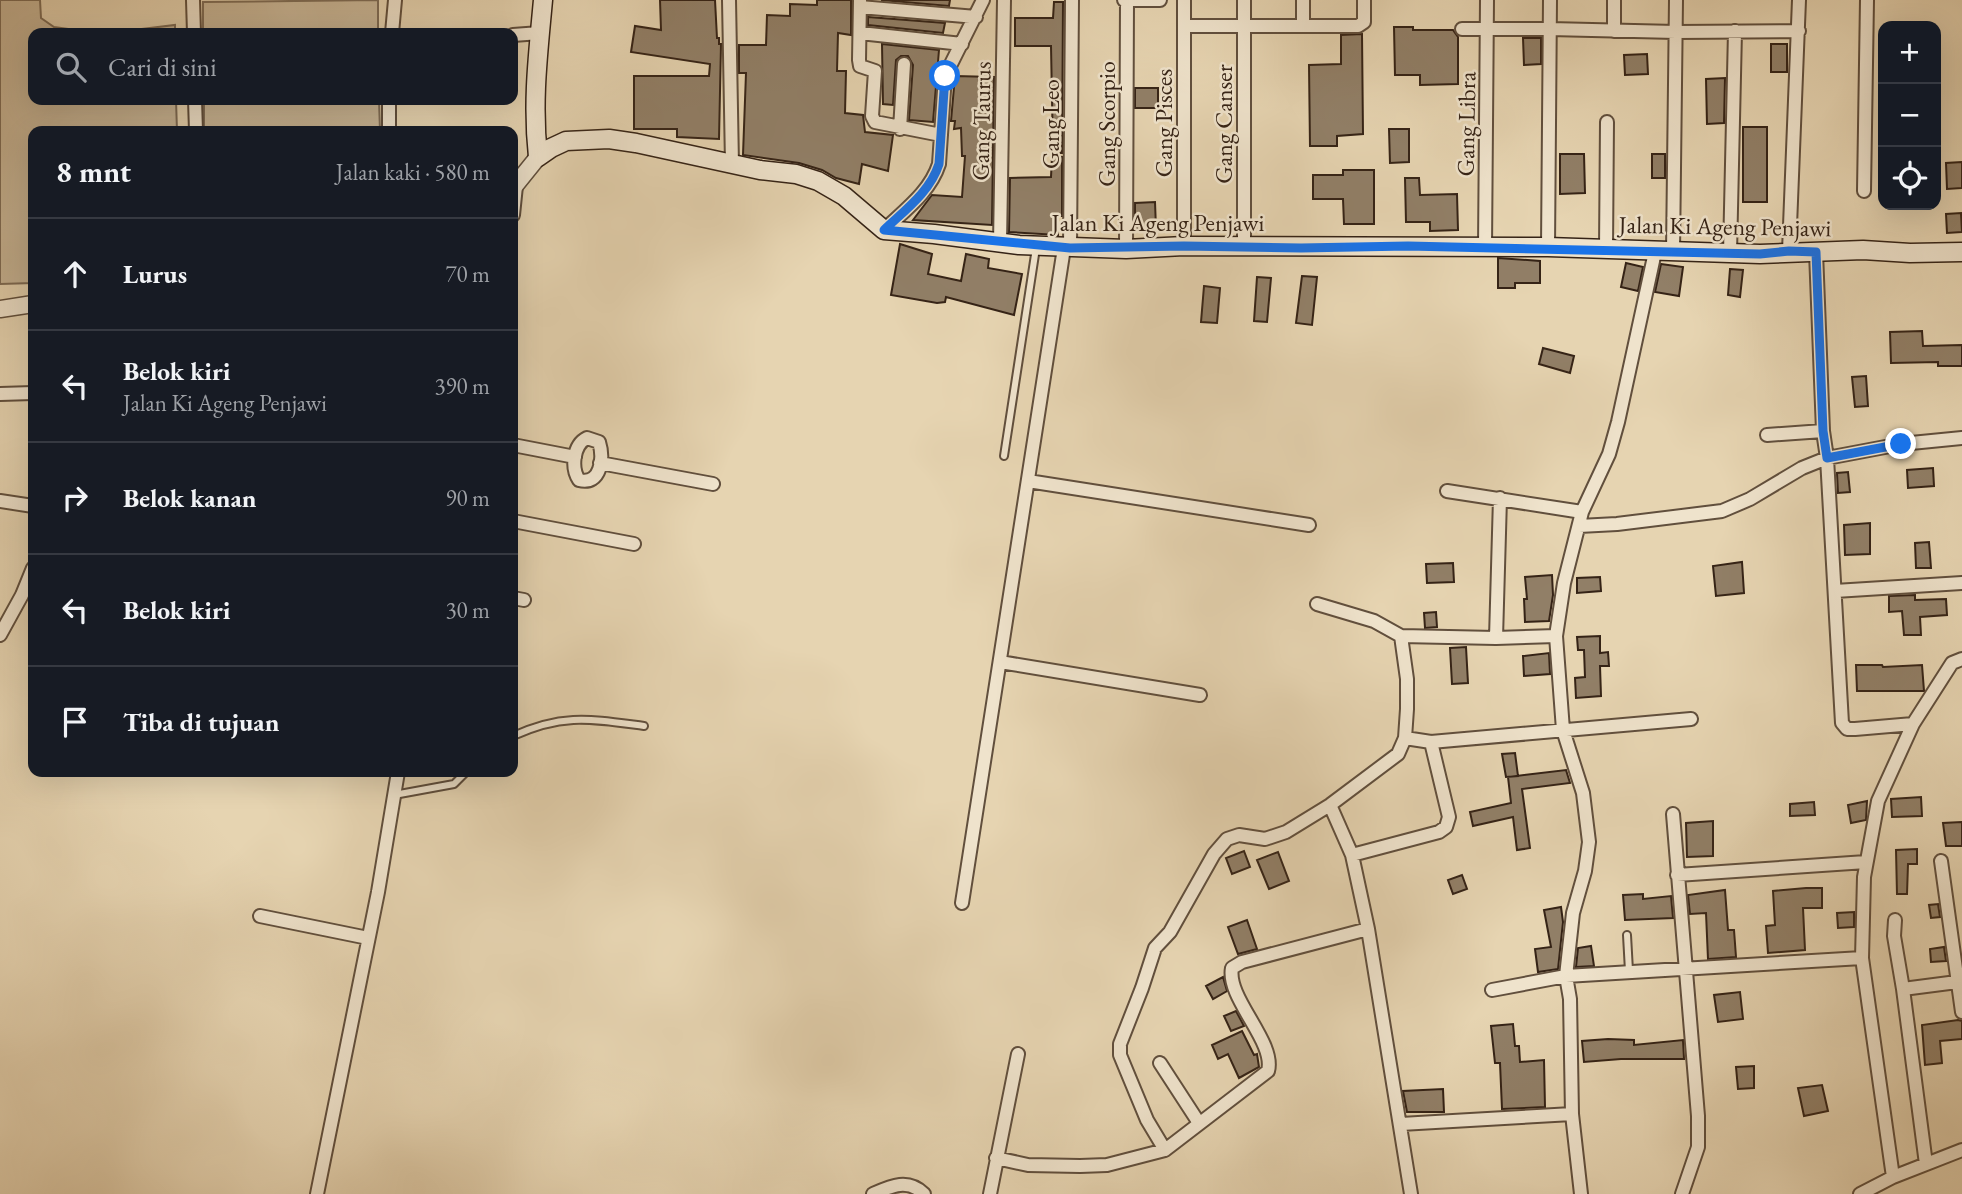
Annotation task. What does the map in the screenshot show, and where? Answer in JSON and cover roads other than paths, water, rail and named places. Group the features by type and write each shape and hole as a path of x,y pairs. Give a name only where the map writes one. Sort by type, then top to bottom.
{"main road":[{"path":"543,0 534,120 538,157 566,141 609,139 796,174 818,181 844,196 884,230"},
{"name":"Jalan Ki Ageng Penjawi","path":"884,230 1067,248 1408,246 1548,247 1760,254 1863,250 1962,252"}],"street":[{"path":"193,0 194,28"},
{"path":"393,28 396,0"},
{"path":"729,0 732,164"},
{"path":"884,230 928,188 934,177 939,164 947,68 983,0"},
{"name":"Gang Taurus","path":"1000,243 1004,0"},
{"name":"Gang Leo","path":"962,903 1067,248 1072,0"},
{"path":"1126,0 1160,0"},
{"name":"Gang Scorpio","path":"1126,0 1126,249"},
{"name":"Gang Pisces","path":"1184,0 1184,246"},
{"name":"Gang Canser","path":"1244,0 1244,247"},
{"path":"1303,0 1303,26"},
{"path":"1184,26 1361,26 1364,22 1364,0"},
{"name":"Gang Libra","path":"1485,248 1487,0"},
{"path":"1548,247 1550,0"},
{"path":"1614,0 1614,31"},
{"path":"1673,252 1676,0"},
{"path":"1799,0 1803,252 1827,458 1844,727 1855,729 1913,724"},
{"path":"1864,191 1867,0"},
{"path":"942,135 900,129 875,122 872,116 876,75 871,69 860,66 860,3 976,17"},
{"path":"1462,30 1799,31"},
{"path":"1730,253 1735,32"},
{"path":"518,35 540,33"},
{"path":"860,33 962,44"},
{"path":"900,129 904,64"},
{"path":"195,105 196,126"},
{"path":"389,105 389,126"},
{"path":"1606,249 1607,122"},
{"path":"518,182 538,157"},
{"path":"1581,1194 1572,1114 1570,999 1566,975 1573,913 1585,871 1589,842 1583,793 1563,730 1556,636 1564,583 1582,512 1609,454 1618,422 1655,252"},
{"path":"0,309 28,305"},
{"path":"0,394 28,393"},
{"path":"1767,435 1823,431"},
{"path":"587,438 599,442 600,463 596,477 586,482 579,480 575,474 575,457 581,441 587,438"},
{"path":"1578,526 1617,524 1722,510 1749,499 1802,468 1827,458 1901,444 1962,438"},
{"path":"518,447 575,457"},
{"path":"600,463 713,484"},
{"path":"1028,481 1309,525"},
{"path":"1447,491 1582,512"},
{"path":"1496,638 1500,498"},
{"path":"0,501 28,505"},
{"path":"518,522 634,544"},
{"path":"0,635 28,580"},
{"path":"1835,591 1962,583"},
{"path":"1317,604 1374,621 1401,636 1556,636"},
{"path":"1165,1150 1147,1120 1120,1055 1120,1044 1155,948 1170,932 1203,870 1227,839 1239,835 1259,839 1272,838 1330,805 1398,754 1405,738 1407,679 1401,636"},
{"path":"1893,1177 1862,958 1866,862 1878,801 1913,724 1952,663 1962,659"},
{"path":"1000,662 1200,695"},
{"path":"1405,738 1431,742 1691,719"},
{"path":"1352,855 1439,832 1446,827 1449,817 1431,742"},
{"path":"317,1194 397,777"},
{"path":"1330,805 1352,855 1368,929 1411,1194"},
{"path":"1673,814 1698,1116 1698,1147 1682,1194"},
{"path":"1941,861 1962,1012"},
{"path":"1677,875 1866,862"},
{"path":"260,916 368,938"},
{"path":"1895,920 1894,936 1926,1164"},
{"path":"996,1158 1028,1166 1107,1165 1165,1150 1262,1077 1269,1067 1267,1051 1234,984 1232,968 1242,962 1368,929"},
{"path":"1492,990 1566,975 1862,958"},
{"path":"1903,989 1957,982"},
{"path":"990,1194 1018,1055"},
{"path":"1160,1063 1199,1123"},
{"path":"1401,1124 1572,1114"},
{"path":"1860,1194 1893,1177 1962,1150"},
{"path":"873,1194 894,1185 907,1184 916,1186 924,1194"}],"lane":[{"path":"1004,456 1036,246"},
{"path":"518,734 557,720 595,720 644,726"},
{"path":"394,795 454,784 461,777"},
{"path":"1628,936 1629,971"}]}
